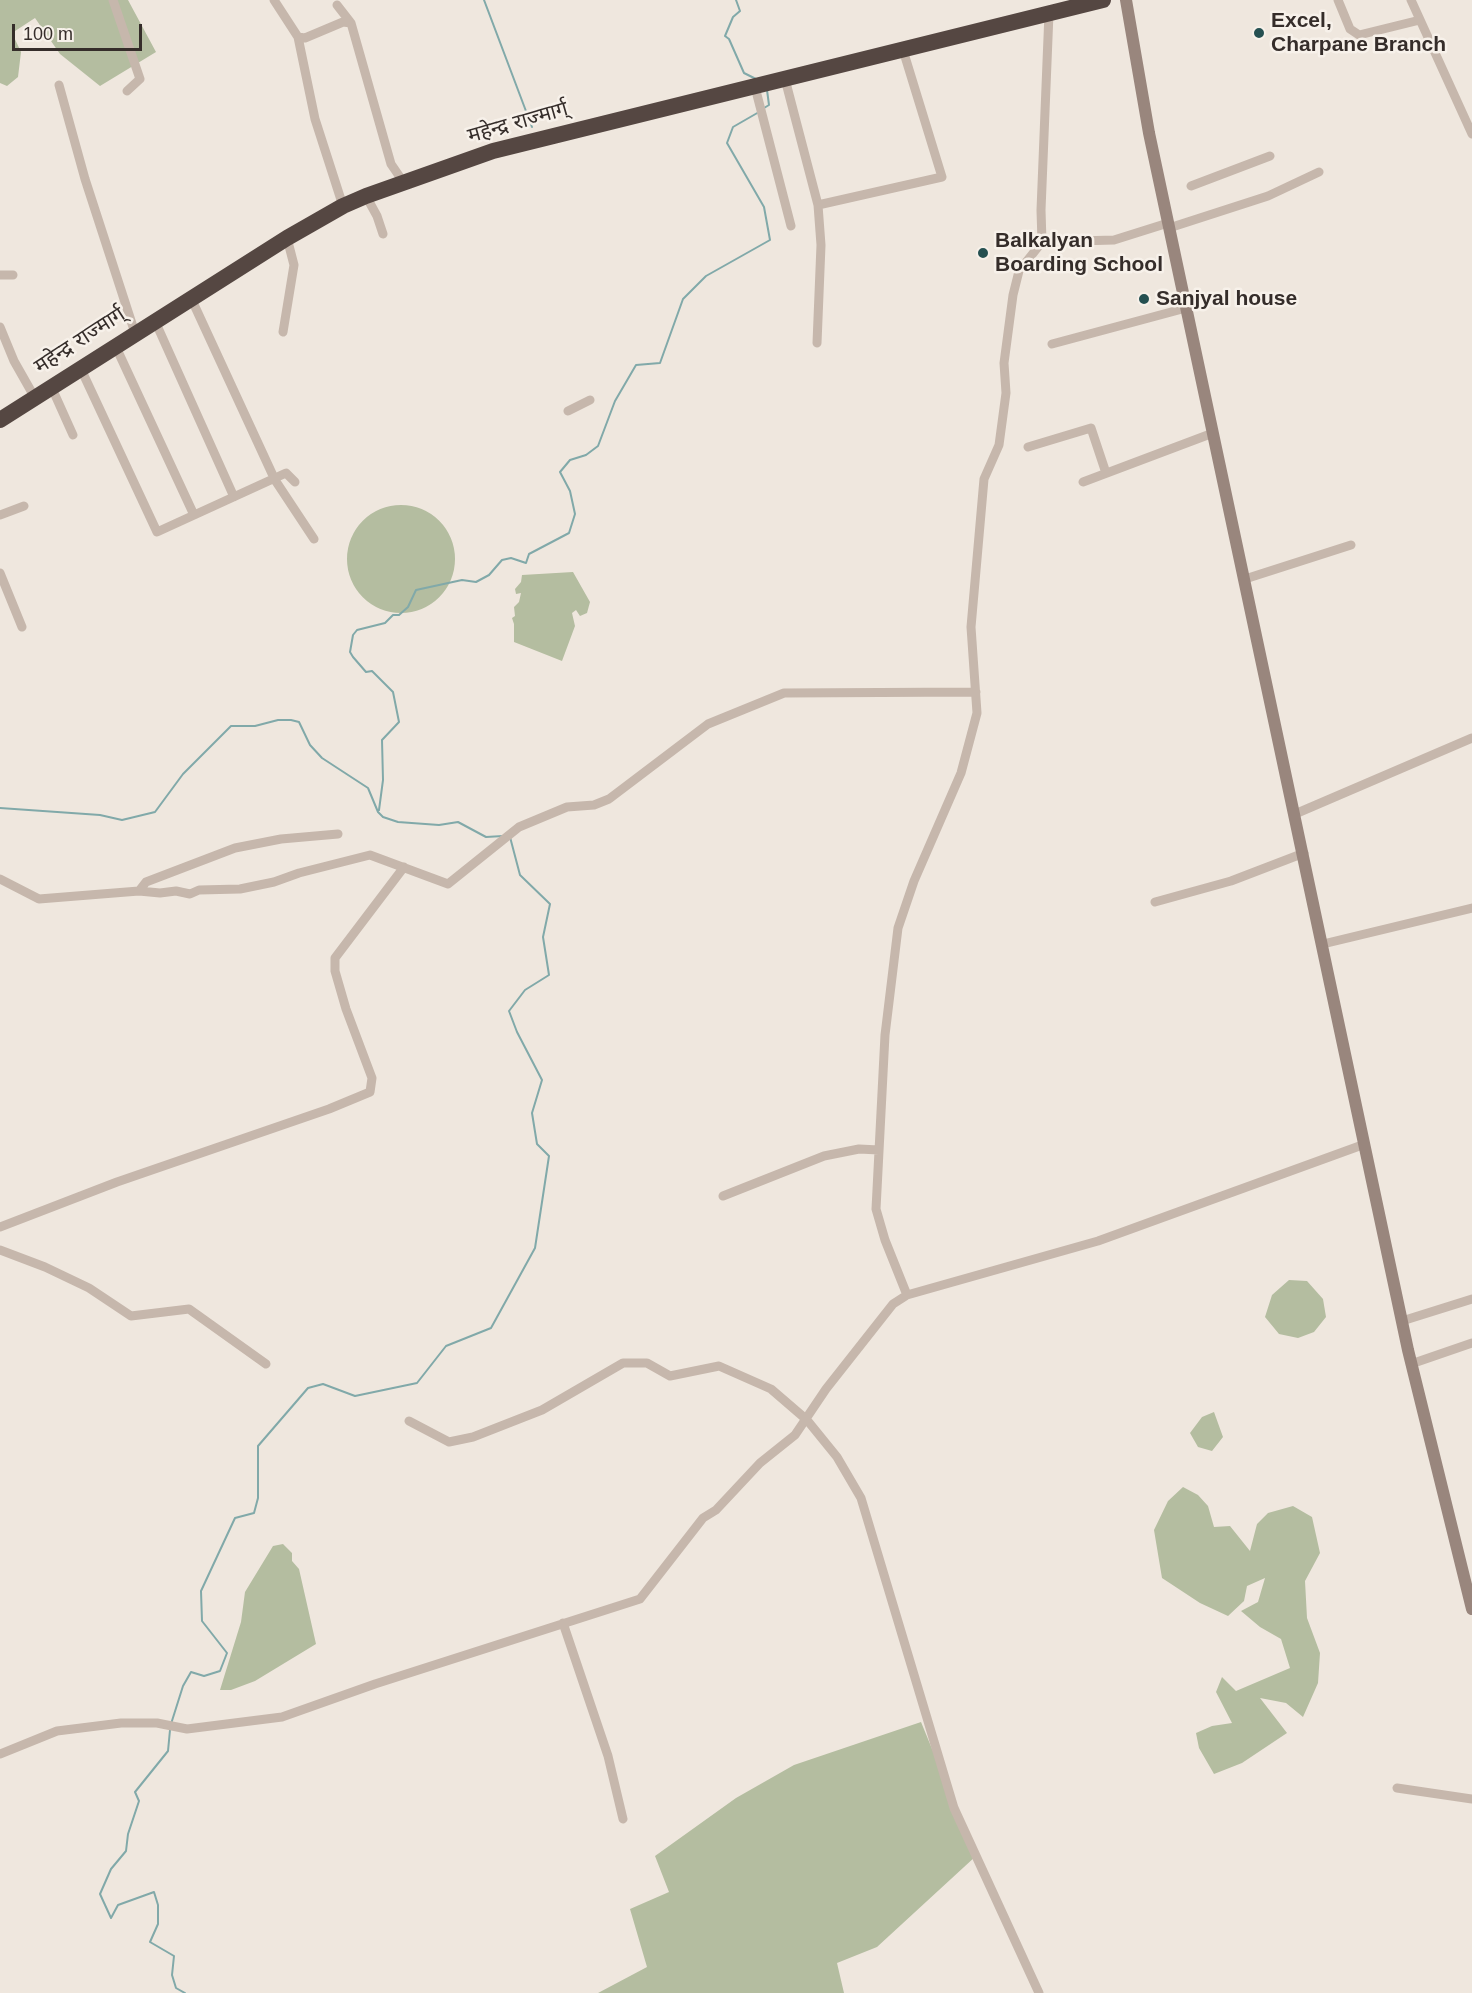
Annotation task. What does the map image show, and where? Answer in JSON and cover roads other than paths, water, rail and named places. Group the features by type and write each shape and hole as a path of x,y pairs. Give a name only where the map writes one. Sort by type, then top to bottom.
{"highway":[{"name":"महेन्द्र राज्मार्ग्","path":"0,420 80,367 287,238 343,206 366,196 493,151 1103,0"}],"street":[{"path":"113,0 140,79 127,91"},
{"path":"274,0 298,37 315,119 343,206"},
{"path":"1126,0 1149,134 1168,226 1304,853 1411,1364 1472,1609"},
{"path":"1338,0 1350,29 1359,35 1420,20"},
{"path":"1411,0 1472,134"},
{"path":"337,5 351,23 392,164 404,183"},
{"path":"907,1295 885,1240 876,1209 885,1035 898,928 914,881 961,774 977,713 971,627 984,479 999,445 1006,393 1004,363 1013,295 1019,271 1042,242 1041,210 1049,13"},
{"path":"298,37 305,38 343,22 351,23"},
{"path":"818,206 942,177 903,50"},
{"path":"785,79 818,206 821,245 817,344"},
{"path":"59,85 85,179 135,333"},
{"path":"755,87 791,226"},
{"path":"1191,186 1270,156"},
{"path":"1042,242 1114,240 1268,196 1319,172"},
{"path":"366,196 377,216 383,234"},
{"path":"283,332 294,265 287,238"},
{"path":"0,275 13,275"},
{"path":"191,298 275,480 314,539"},
{"path":"1052,344 1186,308"},
{"path":"155,321 234,497"},
{"path":"0,327 14,362 35,398"},
{"path":"115,345 194,515"},
{"path":"80,367 157,532 286,473 296,482"},
{"path":"51,386 73,435"},
{"path":"568,411 590,400"},
{"path":"1028,447 1091,428 1106,473"},
{"path":"1083,482 1213,433"},
{"path":"0,515 24,506"},
{"path":"1245,579 1351,545"},
{"path":"0,573 22,627"},
{"path":"0,879 39,899 139,891 160,893 176,891 190,894 199,890 240,889 274,882 299,873 370,855 448,885 519,827 567,807 594,805 609,799 708,724 784,693 976,692"},
{"path":"1295,814 1472,738"},
{"path":"139,891 146,882 235,848 338,834"},
{"path":"1155,902 1231,881 1304,853"},
{"path":"0,1227 117,1182 329,1109 370,1092 372,1078 346,1009 335,970 335,958 404,867"},
{"path":"1323,944 1472,908"},
{"path":"0,1754 57,1731 121,1723 157,1723 187,1729 282,1717 375,1684 640,1599 703,1518 716,1510 760,1463 795,1435 826,1389 894,1304 907,1295 1098,1241 1365,1144"},
{"path":"723,1196 824,1156 859,1149 879,1150"},
{"path":"0,1250 45,1267 89,1288 130,1316 189,1309 266,1364"},
{"path":"1402,1321 1472,1299"},
{"path":"1411,1364 1472,1343"},
{"path":"409,1421 449,1442 473,1437 542,1410 623,1363 647,1363 670,1376 719,1366 771,1389 807,1420 837,1457 861,1498 954,1808 1039,1993"},
{"path":"563,1623 608,1756 623,1819"},
{"path":"1397,1788 1472,1799"}],"waterway":[{"path":"484,0 532,127"},
{"path":"736,0 740,11 733,17 725,36 729,39 744,73 756,79"},
{"path":"764,108 769,105 767,90"},
{"path":"379,810 383,780 382,740 399,722 393,692 372,671 366,672 350,652 353,635 357,630 385,623 393,615 399,615 408,607 416,590 462,580 476,582 489,575 502,560 511,558 526,563 529,554 569,533 575,514 570,491 560,472 570,460 586,455 598,446 615,401 636,365 660,363 683,299 706,276 770,240 764,207 727,143 733,127 759,112"},
{"path":"0,808 100,815 122,820 155,812 183,774 231,726 255,726 278,720 291,720 299,722 310,745 322,758 368,788 378,812 383,817 398,822 439,825 458,822 486,837 503,836"},
{"path":"171,1724 183,1686 191,1672 204,1676 220,1671 227,1653 202,1621 201,1591 235,1518 254,1513 258,1498 258,1446 308,1388 323,1384 355,1396 417,1383 446,1346 491,1328 535,1248 549,1156 537,1144 532,1113 542,1080 517,1032 509,1011 525,990 549,975 543,937 550,904 520,875 510,837"},
{"path":"170,1730 168,1751 135,1792 139,1801 128,1834 126,1851 111,1869 100,1894 111,1918 118,1905 154,1892 158,1905 158,1924 150,1942 174,1956 172,1975 176,1988 185,1993"}],"place":[{"name":"Excel, Charpane Branch","path":"1259,33"},
{"name":"Balkalyan Boarding School","path":"983,253"},
{"name":"Sanjyal house","path":"1144,299"}]}
